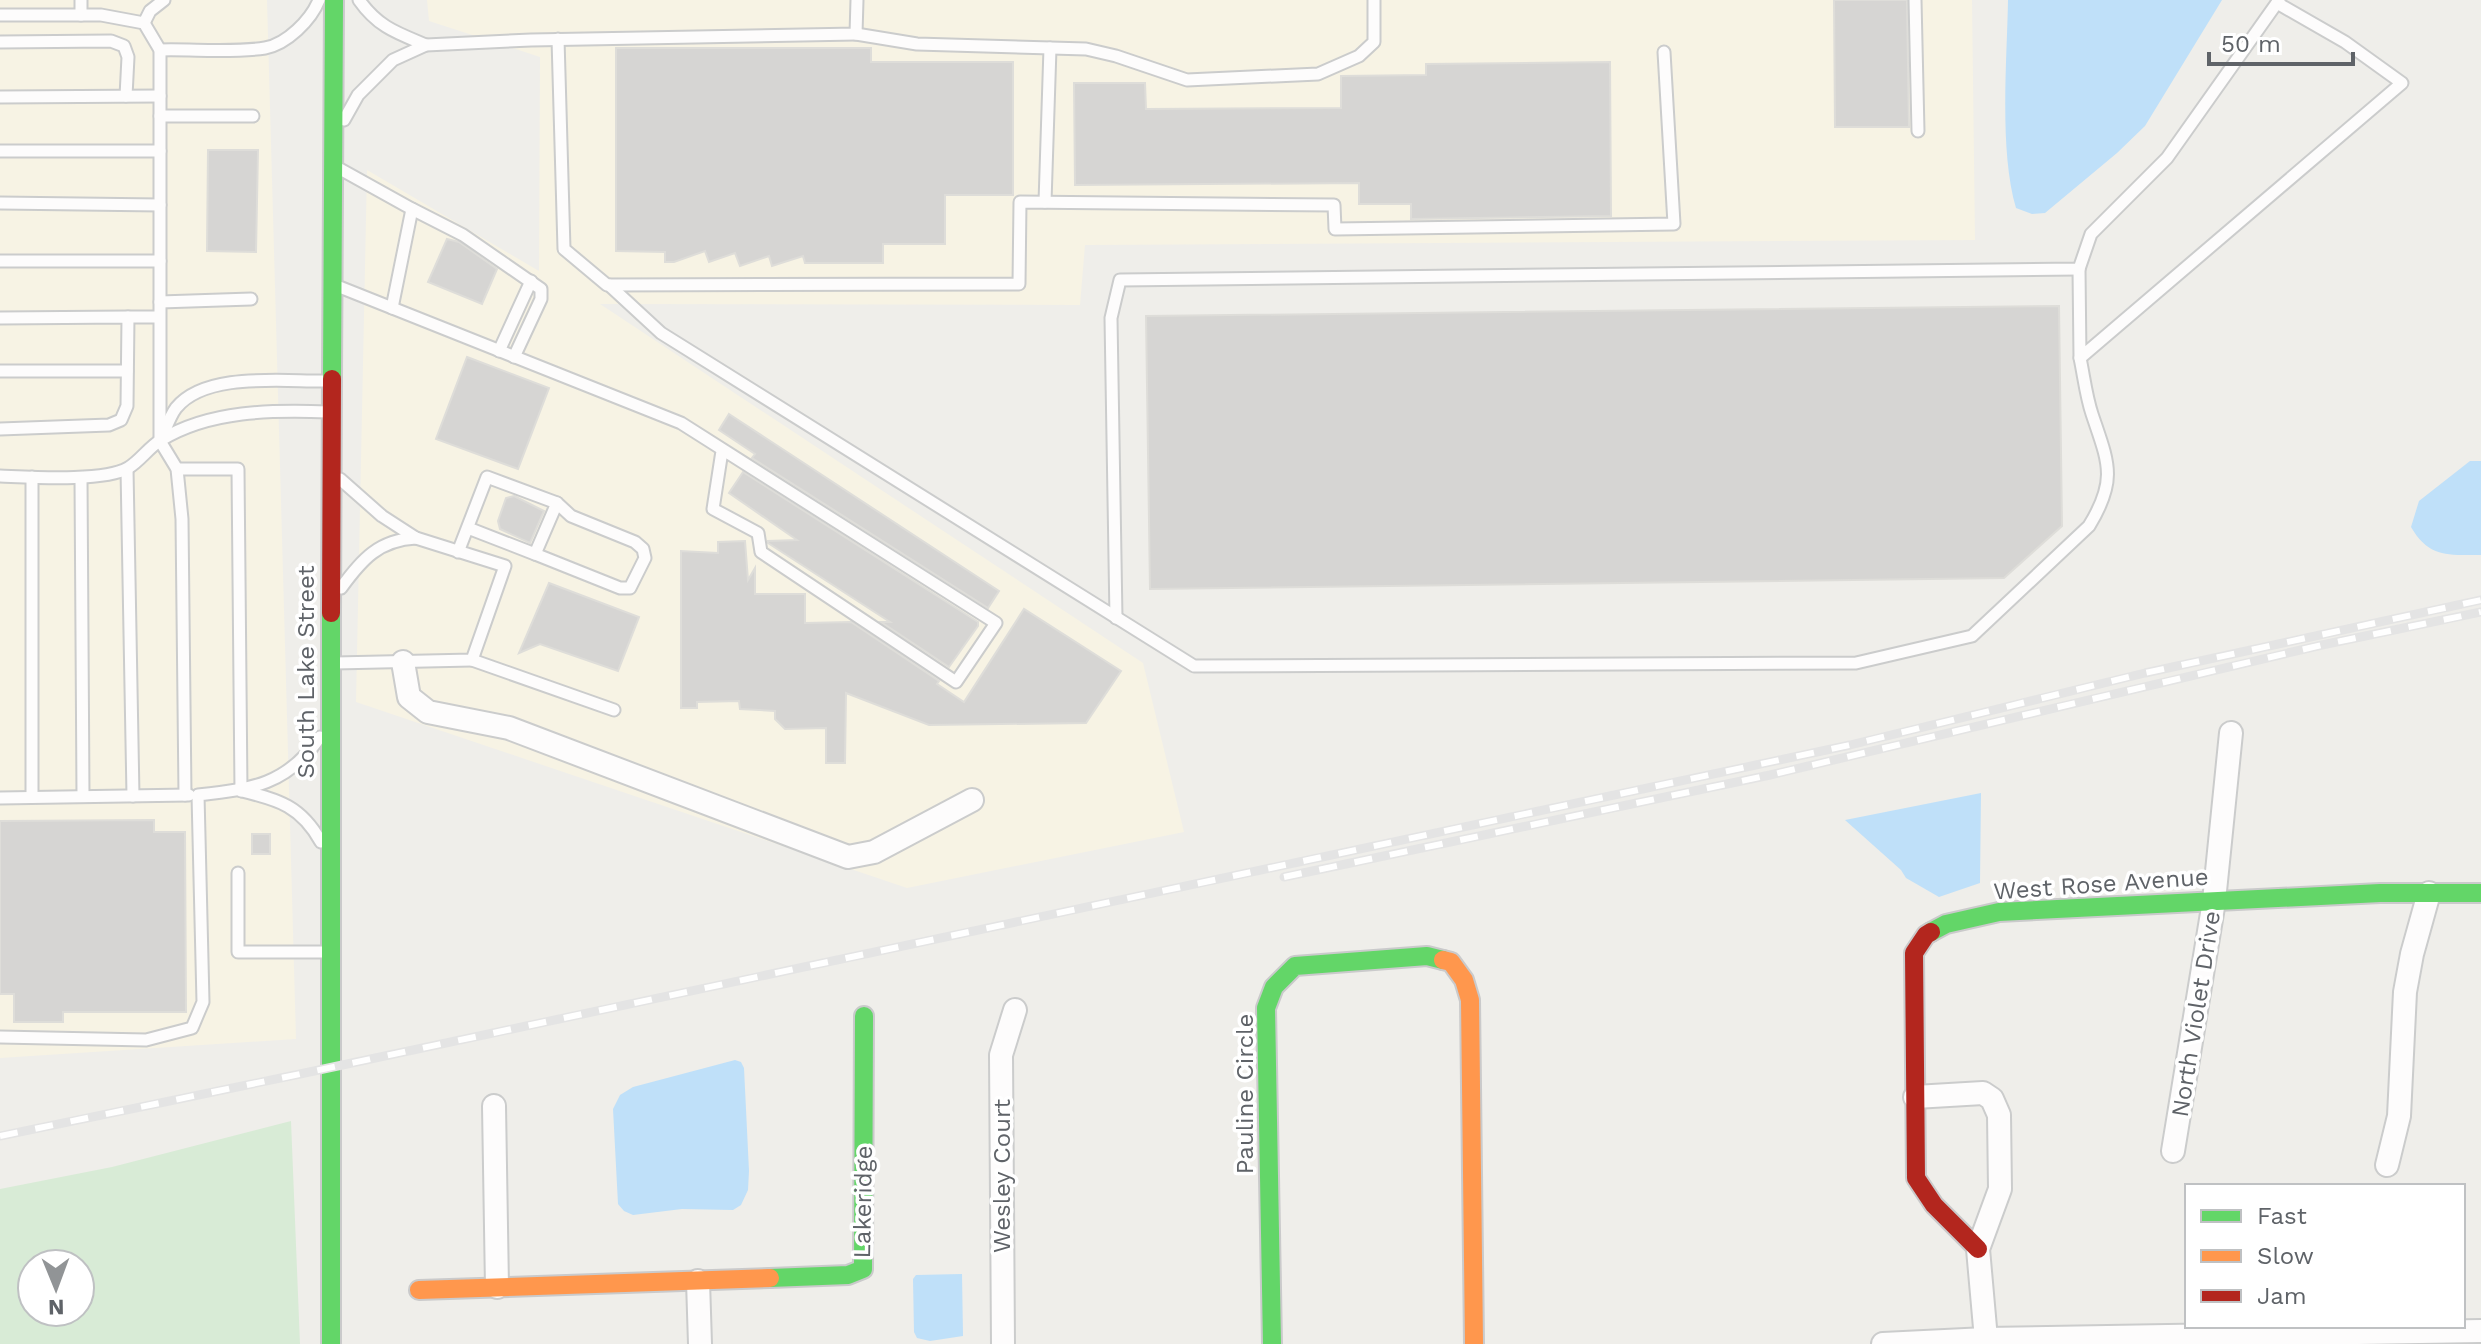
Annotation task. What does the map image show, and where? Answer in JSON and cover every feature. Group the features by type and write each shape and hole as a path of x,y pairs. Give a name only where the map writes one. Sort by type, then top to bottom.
{"street":[{"name":"South Lake Street","path":"331,1344 330,602 334,0"},
{"path":"403,662 409,697 428,712 509,728 848,857 874,852 972,800"},
{"name":"North Violet Drive","path":"2173,1151 2214,901 2231,733"},
{"path":"2387,1165 2399,1116 2405,992 2429,893"},
{"name":"West Rose Avenue","path":"1978,1249 1919,1187 1916,1178 1914,953 1926,935 1946,924 1999,912 2214,901 2481,893"},
{"name":"Pauline Circle","path":"1272,1344 1266,1008 1274,987 1295,966 1427,956 1451,962 1464,980 1470,1000 1474,1344"},
{"name":"Wesley Court","path":"1003,1344 1001,1055 1015,1010"},
{"name":"Lakeridge","path":"419,1290 848,1275 863,1269 864,1016"},
{"path":"1915,1097 1983,1093 1992,1099 1999,1115 2000,1189 1978,1249 1986,1339"},
{"path":"494,1106 497,1287"},
{"path":"698,1281 700,1344"},
{"path":"1883,1344 1986,1339 2481,1331"}],"lane":[{"path":"81,0 81,15"},
{"path":"0,1037 146,1040 192,1028 203,1002 191,795 182,519 177,469 160,441 160,50 144,23 148,5 164,0"},
{"path":"160,50 268,48 295,32 315,10 319,0"},
{"path":"359,0 371,17 388,29 426,45"},
{"path":"856,34 857,0"},
{"path":"334,138 358,95 393,60 426,45 558,39 856,34 917,44 1086,49 1187,80 1318,74 1359,56 1374,42 1374,0"},
{"path":"1915,0 1918,131"},
{"path":"558,39 564,249 661,333 1194,666 1856,663 1972,636 2089,526 2103,505 2109,465 2091,410 2080,358 2079,269 2091,234 2167,158 2278,2 2345,42 2402,83 2080,358"},
{"path":"0,15 101,15 144,23"},
{"path":"0,42 111,41 124,46 128,57 126,96"},
{"path":"1045,202 1050,48"},
{"path":"609,285 1019,284 1020,202 1334,205 1335,229 1674,224 1664,52"},
{"path":"0,97 160,96"},
{"path":"160,116 253,116"},
{"path":"0,151 160,151"},
{"path":"333,166 463,235 541,289 541,299 514,357"},
{"path":"0,203 160,205"},
{"path":"392,308 412,209"},
{"path":"0,261 160,261"},
{"path":"1116,618 1111,318 1120,280 2079,269"},
{"path":"499,351 531,281"},
{"path":"332,284 681,423 996,623 956,682 761,552 758,533 713,509 722,451"},
{"path":"160,302 251,299"},
{"path":"0,429 109,425 121,420 127,406 128,317"},
{"path":"0,318 159,317"},
{"path":"0,371 127,371"},
{"path":"160,441 176,408 193,394 224,383 333,380"},
{"path":"0,476 81,478 127,469 160,441 210,418 270,412 333,412"},
{"path":"127,469 133,796"},
{"path":"177,469 238,469 241,791"},
{"path":"332,473 382,516 416,538 505,566 472,660"},
{"path":"32,477 32,797"},
{"path":"458,552 487,477 557,503 571,516 635,542 643,549 645,558 630,588 620,588 468,528"},
{"path":"81,478 83,796"},
{"path":"535,554 557,503"},
{"path":"330,602 355,568 376,549 397,539 416,538"},
{"path":"330,664 472,660 614,710"},
{"path":"0,798 191,795 241,791 274,780 291,770 319,739 330,719"},
{"path":"241,791 283,801 300,815 320,839 330,862"},
{"path":"238,873 238,952 330,952"}],"shaded area":[{"path":"0,0 267,0 296,1039 0,1058"},
{"path":"427,0 1972,0 1975,240 1085,245 1080,305 600,304 1143,663 1184,832 907,888 356,702 367,170 539,271 540,57 429,21"}],"green space":[{"path":"291,1121 300,1344 0,1344 0,1189 112,1167"}],"water":[{"path":"2008,0 2222,0 2145,126 2045,213 2032,214 2016,208 2011,185 2005,105"},
{"path":"2470,461 2481,461 2481,555 2440,553 2425,544 2411,527 2419,501"},
{"path":"1981,793 1980,883 1939,897 1906,878 1845,820"},
{"path":"735,1060 741,1062 744,1068 749,1171 748,1190 741,1205 733,1210 682,1209 633,1215 624,1211 618,1204 613,1109 620,1095 633,1087"},
{"path":"962,1274 963,1336 930,1341 917,1338 914,1332 913,1279 916,1275"}],"building":[{"path":"1834,0 1907,0 1909,127 1835,127"},
{"path":"616,48 871,48 871,62 1013,62 1013,195 945,195 945,244 883,244 883,263 805,263 803,256 772,266 769,256 740,266 735,253 709,262 705,251 665,262 665,252 616,251"},
{"path":"1610,62 1611,216 1411,219 1411,204 1359,204 1359,183 1075,185 1074,83 1145,83 1146,109 1341,108 1341,76 1426,75 1426,64"},
{"path":"208,150 258,150 256,252 207,251"},
{"path":"447,239 459,242 497,269 482,304 428,282"},
{"path":"2059,306 2062,526 2004,578 1150,589 1146,316"},
{"path":"467,357 549,388 518,469 436,439"},
{"path":"729,414 999,591 988,608 752,458 755,454 719,430"},
{"path":"743,472 978,622 949,667 881,622 890,622 768,543 797,540 729,493"},
{"path":"514,496 544,511 530,543 500,529 498,521 506,498"},
{"path":"745,541 748,580 755,568 755,594 805,594 805,623 851,622 939,681 937,684 964,702 1024,609 1121,671 1086,723 929,725 846,693 845,763 826,763 826,728 785,729 775,719 775,711 740,709 739,701 697,702 697,708 681,708 681,551 718,553 718,542"},
{"path":"549,583 639,617 618,671 540,644 519,653"},
{"path":"154,820 154,832 185,832 186,1012 63,1012 63,1022 14,1022 14,994 0,994 0,821"},
{"path":"252,834 270,834 270,854 252,854"}],"railway":[{"path":"0,1136 1850,745 2145,673 2481,600"},
{"path":"1284,877 1770,775 2322,645 2481,612"}],"traffic: fast":[{"path":"332,379 334,0"},
{"path":"331,613 331,1344"},
{"path":"1931,932 1946,924 1999,912 2380,893 2481,893"},
{"path":"1272,1344 1266,1008 1274,987 1295,966 1427,956 1443,960"},
{"path":"770,1278 848,1275 863,1269 864,1016"}],"traffic: slow":[{"path":"1443,960 1451,962 1464,980 1470,1000 1474,1344"},
{"path":"419,1290 770,1278"}],"traffic: jam":[{"path":"331,613 332,379"},
{"path":"1931,932 1914,953 1916,1178 1934,1205 1978,1249"}]}
